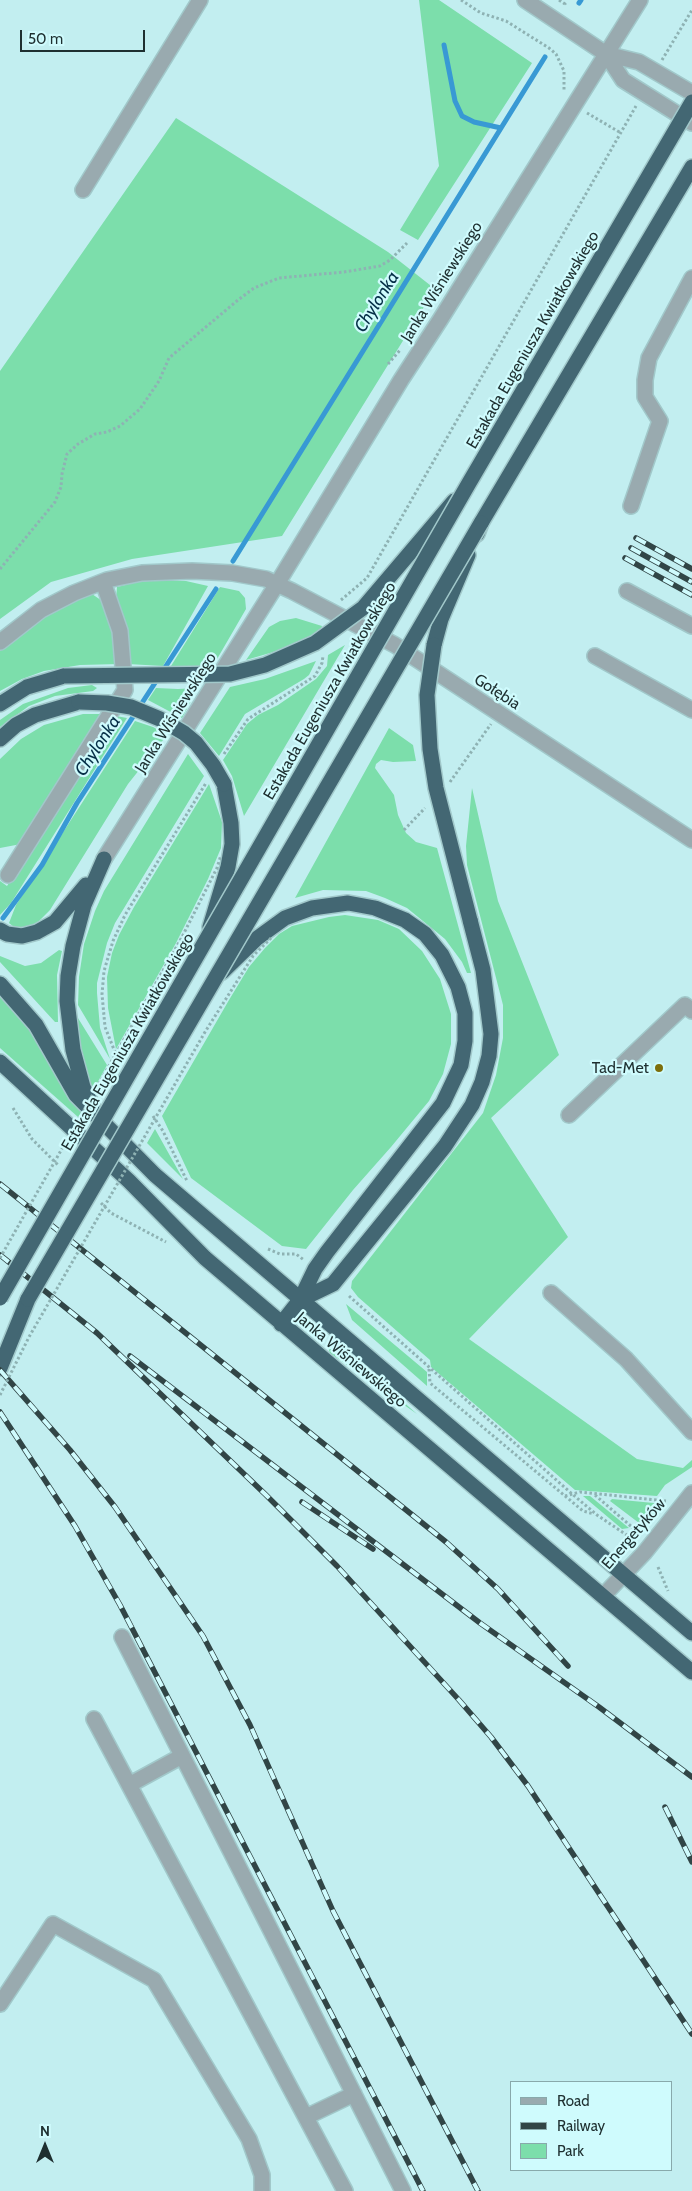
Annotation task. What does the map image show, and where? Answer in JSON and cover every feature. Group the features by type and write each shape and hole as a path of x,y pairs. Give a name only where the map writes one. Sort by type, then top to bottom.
{"highway":[{"name":"Estakada Eugeniusza Kwiatkowskiego","path":"0,1298 692,102"},
{"path":"0,1347 212,982 692,167"},
{"path":"0,704 27,687 64,676 230,674 266,665 315,643 363,608 470,483"},
{"path":"300,1300 333,1284 445,1146 472,1105 482,1082 489,1056 491,1034 483,970 436,788 426,713 431,662 441,619 482,523"},
{"path":"0,739 16,725 36,715 79,702 107,703 131,707 160,719 184,733 196,744 213,765 224,784 231,823 232,844 228,867 205,942"},
{"path":"0,930 7,934 22,936 37,932 55,922 80,895 104,859"},
{"path":"101,1122 88,1100 77,1070 69,1028 67,1001 68,976 73,946 84,905 104,859"},
{"path":"212,982 256,939 285,918 312,908 348,903 375,908 405,920 425,934 442,955 458,987 465,1013 465,1041 461,1065 444,1103 327,1252 315,1269 300,1300 281,1324"},
{"path":"0,984 36,1025 76,1095 101,1122"},
{"name":"Janka Wiśniewskiego","path":"0,1062 130,1181 205,1258 692,1672"},
{"name":"Janka Wiśniewskiego","path":"101,1122 190,1207 692,1633"},
{"path":"0,1368 28,1299"}],"street":[{"path":"83,190 200,0"},
{"path":"525,0 606,54 640,62 692,93"},
{"name":"Janka Wiśniewskiego","path":"104,859 277,584 401,380 640,0"},
{"path":"606,54 623,80 692,123"},
{"path":"631,506 660,422 645,397 644,380 649,358 692,278"},
{"path":"0,642 41,610 74,593 103,582 142,573 192,571 253,576 277,584"},
{"path":"8,875 125,690 120,631 103,582"},
{"name":"Gołębia","path":"277,584 394,645 692,840"},
{"path":"627,591 692,626"},
{"path":"596,656 692,710"},
{"path":"569,1115 685,1005 692,1011"},
{"path":"551,1292 626,1359 692,1432"},
{"name":"Energetyków","path":"603,1596 645,1552 692,1494"},
{"path":"122,1637 403,2191"},
{"path":"94,1719 345,2191"},
{"path":"129,1785 182,1756"},
{"path":"0,2004 53,1924 154,1980 249,2139 262,2175 262,2191"},
{"path":"306,2118 354,2094"}],"path":[{"path":"461,0 481,13 506,21 556,54 561,61 565,80 564,90"},
{"path":"559,0 565,4 564,6"},
{"path":"542,43 544,38"},
{"path":"337,603 367,578 622,133 590,114"},
{"path":"0,569 54,502 61,487 67,454 78,444 95,434 120,426 140,409 159,382 169,358 174,352 254,288 279,278 344,272 380,266 390,260 407,243"},
{"path":"221,758 248,719 315,676 322,663 324,648"},
{"path":"445,787 498,713"},
{"path":"121,1066 105,1028 102,994 104,971 113,940 125,915 211,775"},
{"path":"404,830 432,802"},
{"path":"0,1258 182,938 217,868 221,855"},
{"path":"0,1395 29,1337 205,1032 254,956 271,938"},
{"path":"148,1109 163,1131 190,1186"},
{"path":"348,1296 428,1369 571,1493 597,1515 634,1540 633,1528 594,1494"},
{"path":"428,1369 430,1383 565,1496 583,1510 597,1515"},
{"path":"565,1496 571,1493 594,1494 668,1501 678,1510"},
{"path":"658,1567 669,1594"}],"green space":[{"path":"419,0 439,0 532,63 418,240 400,230 439,166"},
{"path":"176,118 388,252 435,289 282,536 132,559 51,582 0,619 0,371"},
{"path":"161,580 186,581 208,586 163,666 128,664 116,599 117,587 137,582"},
{"path":"220,587 239,591 245,598 246,609 213,666 171,666"},
{"path":"92,594 108,605 119,664 80,665 44,671 22,679 0,691 0,651 9,641 44,614"},
{"path":"296,618 322,626 320,632 287,648 246,660 269,627 280,621"},
{"path":"345,645 244,816 232,776 223,760 247,724 258,715 278,705 316,679 327,666 328,655"},
{"path":"316,661 309,675 304,679 245,714 219,756 200,733 230,687 265,679"},
{"path":"92,685 97,688 93,691 55,696 29,706 0,727 0,720 23,704 68,688"},
{"path":"156,688 198,688 182,718 148,700"},
{"path":"83,714 107,714 21,844 0,848 0,759 21,739 44,725"},
{"path":"116,716 127,718 11,903 0,915 0,881 7,886"},
{"path":"135,721 153,727 167,735 128,784 50,910 39,921 29,927 14,927 9,923 16,905"},
{"path":"389,728 413,745 416,761 393,762 381,760 376,764 375,768 394,795 398,815 406,833 416,842 437,848 471,973 467,973 462,962 445,939 407,908 385,898 366,891 323,890 295,898"},
{"path":"188,754 204,776 115,923 107,943 97,983 97,993 100,1028 110,1059 78,1005 79,977 84,944 104,891"},
{"path":"209,784 222,822 221,848 208,879 176,943 116,1049 108,1008 107,977 112,953 134,907"},
{"path":"472,788 498,901 559,1055 491,1118 568,1237 469,1339 637,1459 683,1468 692,1460 692,1467 665,1485 657,1496 575,1490 431,1367 430,1360 358,1297 351,1288 352,1281 483,1113 496,1075 503,1038 503,1005 467,865 466,846"},
{"path":"345,915 378,920 399,929 422,951 440,979 451,1014 451,1044 443,1074 429,1101 353,1190 306,1249 282,1246 191,1178 162,1116 249,967 265,948 279,934 292,926"},
{"path":"59,950 62,951 57,975 58,1022 55,1022 0,962 0,956 25,966 41,963"},
{"path":"0,993 29,1023 82,1111 78,1117 0,1048"},
{"path":"73,1010 107,1065 94,1089 83,1071"},
{"path":"155,1129 183,1179 147,1143"},
{"path":"346,1304 427,1372 427,1386 352,1320"},
{"path":"337,1344 417,1414 330,1353 328,1347"},
{"path":"583,1496 590,1496 629,1528 622,1529"},
{"path":"612,1499 664,1504 643,1526 610,1501"}],"waterway":[{"path":"444,45 455,101 462,116 474,122 501,128"},
{"name":"Chylonka","path":"233,561 545,57"},
{"name":"Chylonka","path":"3,918 42,865 77,803 216,589"}],"railway":[{"path":"636,538 692,569"},
{"path":"631,548 692,582"},
{"path":"625,558 692,595"},
{"path":"0,1184 446,1542 498,1589 568,1666"},
{"path":"0,1255 97,1333 266,1495 337,1566 459,1700 491,1737 528,1786 692,2034"},
{"path":"130,1356 480,1623 599,1707 692,1777"},
{"path":"0,1370 70,1450 115,1507 203,1636 250,1725 333,1911 478,2191"},
{"path":"0,1412 75,1526 120,1605 423,2191"},
{"path":"302,1502 373,1549"},
{"path":"665,1807 692,1862"}],"place":[{"name":"Tad-Met","path":"659,1068"}]}
